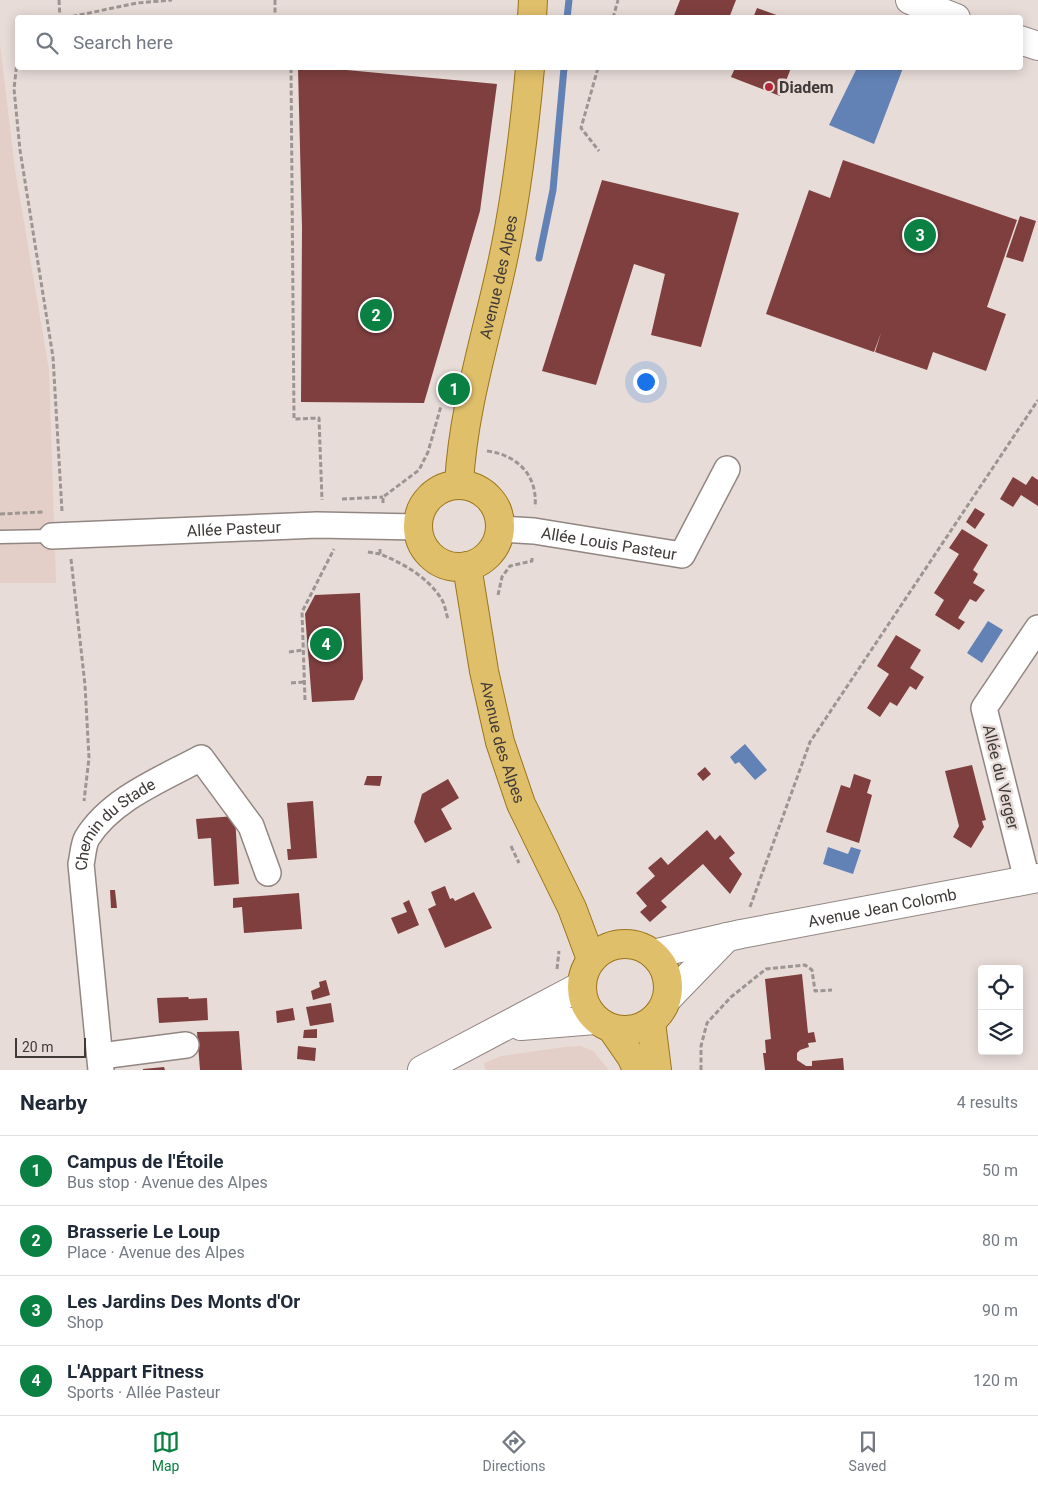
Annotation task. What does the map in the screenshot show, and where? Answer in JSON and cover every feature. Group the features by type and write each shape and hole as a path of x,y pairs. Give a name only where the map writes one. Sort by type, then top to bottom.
{"main road":[{"path":"532,15 533,0"},
{"name":"Avenue des Alpes","path":"459,484 465,423 502,264 515,189 530,70"},
{"path":"459,484 475,488 489,498 498,512 500,529 493,549 477,563 467,566 453,566 439,562 428,553 420,541 417,528 419,514 429,497 446,487 459,484"},
{"name":"Avenue des Alpes","path":"467,566 484,671 500,742 521,804 572,908 603,952"},
{"path":"603,1024 625,1031 639,1029 651,1022 661,1012 667,999 666,974 661,963 641,947 628,944 603,952 584,972 581,986 585,1004 632,1058 637,1070"},
{"path":"651,1022 657,1070"}],"street":[{"path":"910,1 948,15"},
{"path":"1023,41 1038,46"},
{"name":"Allée Louis Pasteur","path":"500,529 534,531 682,555 727,469"},
{"name":"Allée Pasteur","path":"57,528 317,525 417,528"},
{"name":"Allée du Verger","path":"1033,879 984,708 1038,628"},
{"name":"Chemin du Stade","path":"186,1045 101,1063 81,864 86,839 105,815 137,793 201,758 251,826 268,873"},
{"name":"Avenue Jean Colomb","path":"652,954 734,935 1033,879"},
{"path":"667,999 691,971 734,935"},
{"path":"422,1070 581,986"},
{"path":"500,1029 557,1022 603,1024"}],"lane":[{"path":"0,537 57,528"}],"path":[{"path":"59,0 60,15"},
{"path":"80,15 137,4 172,0"},
{"path":"275,0 275,15"},
{"path":"614,15 618,0"},
{"path":"16,70 14,89 20,150 53,357 62,512 57,528 73,566 85,685 88,758 84,806 86,839"},
{"path":"291,70 294,419 318,418 322,500"},
{"path":"597,70 581,128 598,151"},
{"path":"430,442 443,400"},
{"path":"734,935 810,742 1038,400"},
{"path":"0,514 44,512"},
{"path":"305,700 302,612 335,549"},
{"path":"289,652 303,650"},
{"path":"291,683 304,682"},
{"path":"700,1070 701,1046 707,1023 731,996 766,969 805,965 812,970 815,991 832,990"}],"shaded area":[{"path":"0,44 15,169 49,370 56,583 0,583"},
{"path":"581,1046 593,1051 609,1070 485,1070 484,1063 501,1056"}],"water":[{"path":"856,70 902,70 874,144 829,125"},
{"path":"988,621 1003,630 982,663 967,653"},
{"path":"745,744 767,770 755,780 739,762 735,764 730,757"},
{"path":"828,847 848,854 851,847 861,850 853,874 823,864"}],"building":[{"path":"680,0 736,0 730,15 674,15"},
{"path":"757,8 776,15 754,15"},
{"path":"298,70 346,70 497,84 480,211 424,403 301,402 302,228"},
{"name":"Diadem","path":"734,70 790,70 780,96 731,77"},
{"path":"843,160 1017,220 987,307 1006,314 986,371 933,352 927,370 875,352 881,333 874,352 766,314 809,190 830,198"},
{"path":"602,180 739,213 701,347 651,335 665,274 634,264 596,385 542,371"},
{"path":"1020,216 1036,221 1023,262 1006,257"},
{"path":"1032,476 1038,480 1038,506 1021,495 1013,507 1000,499 1013,477 1026,485"},
{"path":"975,508 985,514 975,529 966,522"},
{"path":"962,529 988,545 973,570 978,574 973,583 985,590 976,602 970,599 958,618 965,622 959,630 935,615 944,600 934,593 959,554 949,548"},
{"path":"360,593 363,679 354,700 312,702 305,614 315,595"},
{"path":"896,635 921,650 910,668 924,677 916,690 910,686 897,706 890,702 880,717 867,708 889,674 877,666"},
{"path":"972,765 986,820 982,821 984,827 971,848 953,837 959,826 945,771"},
{"path":"705,767 711,774 703,781 697,774"},
{"path":"854,774 871,780 867,793 872,795 859,843 826,832 841,785 850,788"},
{"path":"367,776 382,776 380,786 364,785"},
{"path":"448,779 459,798 441,809 452,829 425,843 414,822 422,794"},
{"path":"313,801 317,858 288,860 287,849 291,849 287,803"},
{"path":"235,816 239,884 214,886 211,838 198,839 196,819"},
{"path":"707,830 715,840 720,835 735,853 729,858 742,874 730,894 703,864 661,901 667,907 650,922 640,912 647,906 636,893 655,876 648,868 661,857 668,865"},
{"path":"445,886 450,899 453,898 455,901 474,892 492,928 445,948 428,909 436,905 431,892"},
{"path":"110,890 115,890 117,908 111,908"},
{"path":"299,893 302,929 244,933 242,907 233,908 233,898"},
{"path":"409,900 419,925 398,934 391,918 407,912 403,903"},
{"path":"802,974 808,1033 814,1032 816,1042 808,1043 809,1047 800,1050 797,1053 797,1060 806,1066 812,1066 812,1061 843,1058 844,1070 765,1070 763,1053 766,1053 765,1040 771,1039 765,979"},
{"path":"326,980 330,995 313,1000 311,991 320,987 319,982"},
{"path":"188,997 189,999 207,998 208,1020 159,1023 157,998"},
{"path":"331,1003 334,1022 310,1026 306,1007"},
{"path":"293,1008 295,1020 277,1023 276,1011"},
{"path":"317,1029 317,1038 303,1038 304,1030"},
{"path":"239,1031 242,1070 200,1070 197,1032"},
{"path":"298,1046 316,1048 315,1061 297,1059"},
{"path":"164,1067 165,1070 143,1070 143,1069"}],"waterway":[{"path":"567,15 569,0"},
{"path":"539,258 553,190 564,70"}],"place":[{"name":"Diadem","path":"769,87"},
{"name":"Les Jardins Des Monts d'Or","path":"920,235"},
{"name":"Brasserie Le Loup","path":"376,315"},
{"name":"Campus de l'Étoile","path":"454,389"},
{"name":"L'Appart Fitness","path":"326,644"}]}
